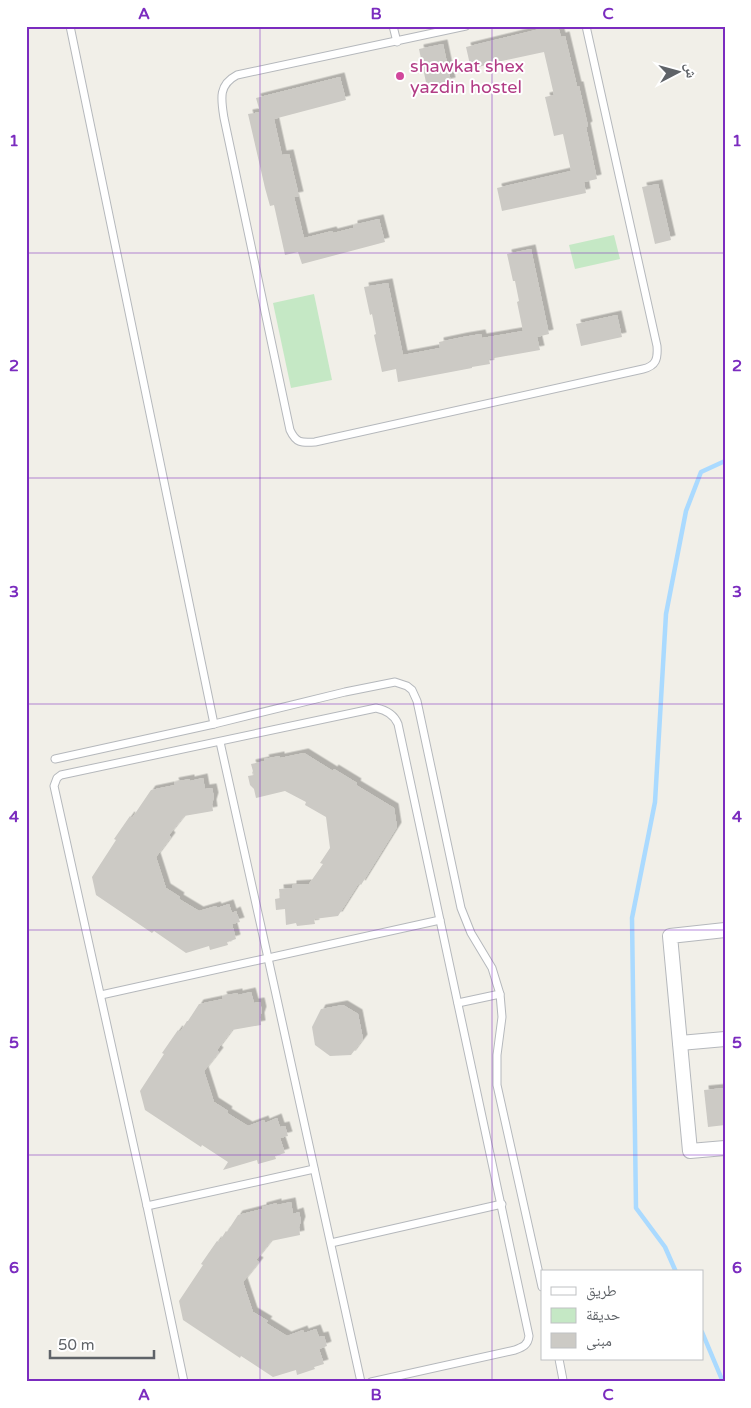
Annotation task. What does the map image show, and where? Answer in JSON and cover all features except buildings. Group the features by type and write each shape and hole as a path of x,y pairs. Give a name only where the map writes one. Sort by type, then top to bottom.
{"street":[{"path":"725,930 670,936 690,1151 725,1148"},
{"path":"680,1043 725,1039"}],"lane":[{"path":"70,26 214,724"},
{"path":"393,26 396,42"},
{"path":"466,26 237,75 225,84 221,102 224,118 290,430 294,438 300,442 325,440 643,369 654,364 657,359 657,346 586,26"},
{"path":"55,759 214,724 345,692 401,683 412,690 417,701 461,908 471,933 492,968 500,994 502,1017 496,1055 497,1085 541,1282"},
{"path":"184,1382 54,786 55,781 61,775 370,708 382,709 394,716 398,724 529,1330 528,1342 525,1346 515,1350 372,1382"},
{"path":"220,742 360,1382"},
{"path":"101,995 440,920"},
{"path":"458,1004 500,994"},
{"path":"147,1206 314,1169"},
{"path":"330,1243 502,1204"},
{"path":"559,1360 563,1380"}],"green space":[{"path":"614,235 620,259 575,269 569,245"},
{"path":"314,294 332,380 291,388 273,303"}],"waterway":[{"path":"675,1270 665,1247 636,1208 632,918 655,802 666,614 686,511 701,472 725,461"},
{"path":"704,1337 723,1382"}],"place":[{"name":"shawkat shex yazdin hostel","path":"400,76"}]}
